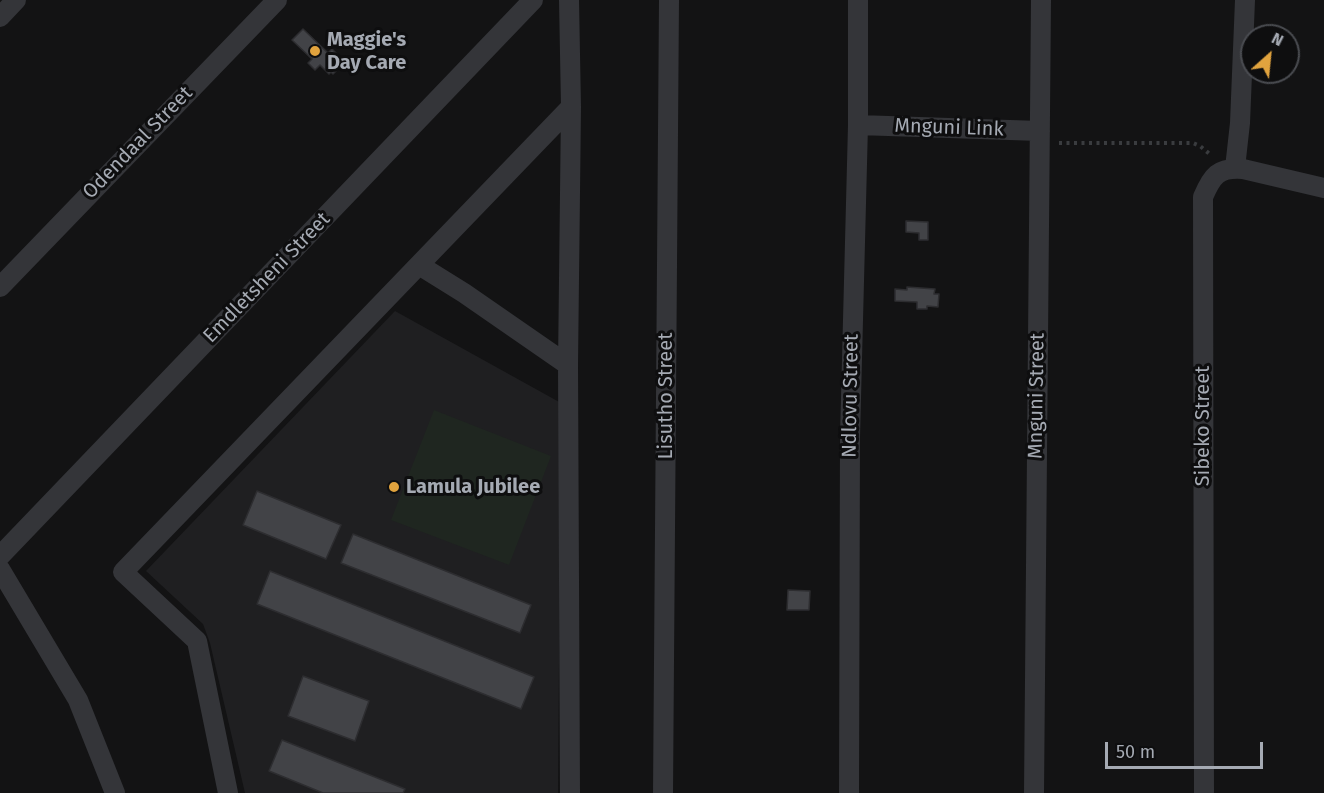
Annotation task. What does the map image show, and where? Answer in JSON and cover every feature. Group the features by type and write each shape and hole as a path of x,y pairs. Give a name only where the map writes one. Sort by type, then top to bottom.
{"street":[{"path":"0,17 16,0"},
{"name":"Odendaal Street","path":"0,287 277,0"},
{"name":"Emdletsheni Street","path":"0,556 533,0"},
{"path":"569,0 571,106 568,365 570,793"},
{"name":"Lisutho Street","path":"663,793 669,0"},
{"name":"Ndlovu Street","path":"849,793 850,437 858,125 858,0"},
{"name":"Mnguni Street","path":"1034,793 1041,0"},
{"path":"1245,0 1240,123 1230,168 1324,188"},
{"path":"228,793 197,641 123,572 571,106"},
{"name":"Mnguni Link","path":"858,125 1040,137"},
{"name":"Sibeko Street","path":"1204,793 1203,197 1212,178 1219,172 1230,168"},
{"path":"418,265 464,293 568,365"},
{"path":"0,568 78,700 115,793"}],"path":[{"path":"1040,137 1193,143 1230,168"}],"shaded area":[{"name":"Lamula Jubilee","path":"395,311 561,403 558,793 245,793 210,643 203,624 146,571"},
{"path":"434,410 551,456 509,565 391,520"}],"building":[{"name":"Maggie's Day Care","path":"303,29 328,53 332,49 345,62 333,74 331,72 329,74 320,65 315,70 308,63 312,59 292,40"},
{"path":"906,221 928,222 928,240 919,240 919,233 906,232"},
{"path":"907,287 935,289 934,294 939,294 938,307 927,306 927,309 917,309 917,302 895,301 895,289 907,290"},
{"path":"257,491 341,525 326,559 243,525"},
{"path":"353,534 531,605 520,633 341,563"},
{"path":"270,571 534,677 521,709 257,604"},
{"path":"788,590 810,591 809,610 787,610"},
{"path":"303,676 369,701 355,741 288,716"},
{"path":"282,740 405,789 403,793 323,793 269,771"}],"place":[{"name":"Maggie's Day Care","path":"315,51"},
{"name":"Lamula Jubilee","path":"394,487"}]}
